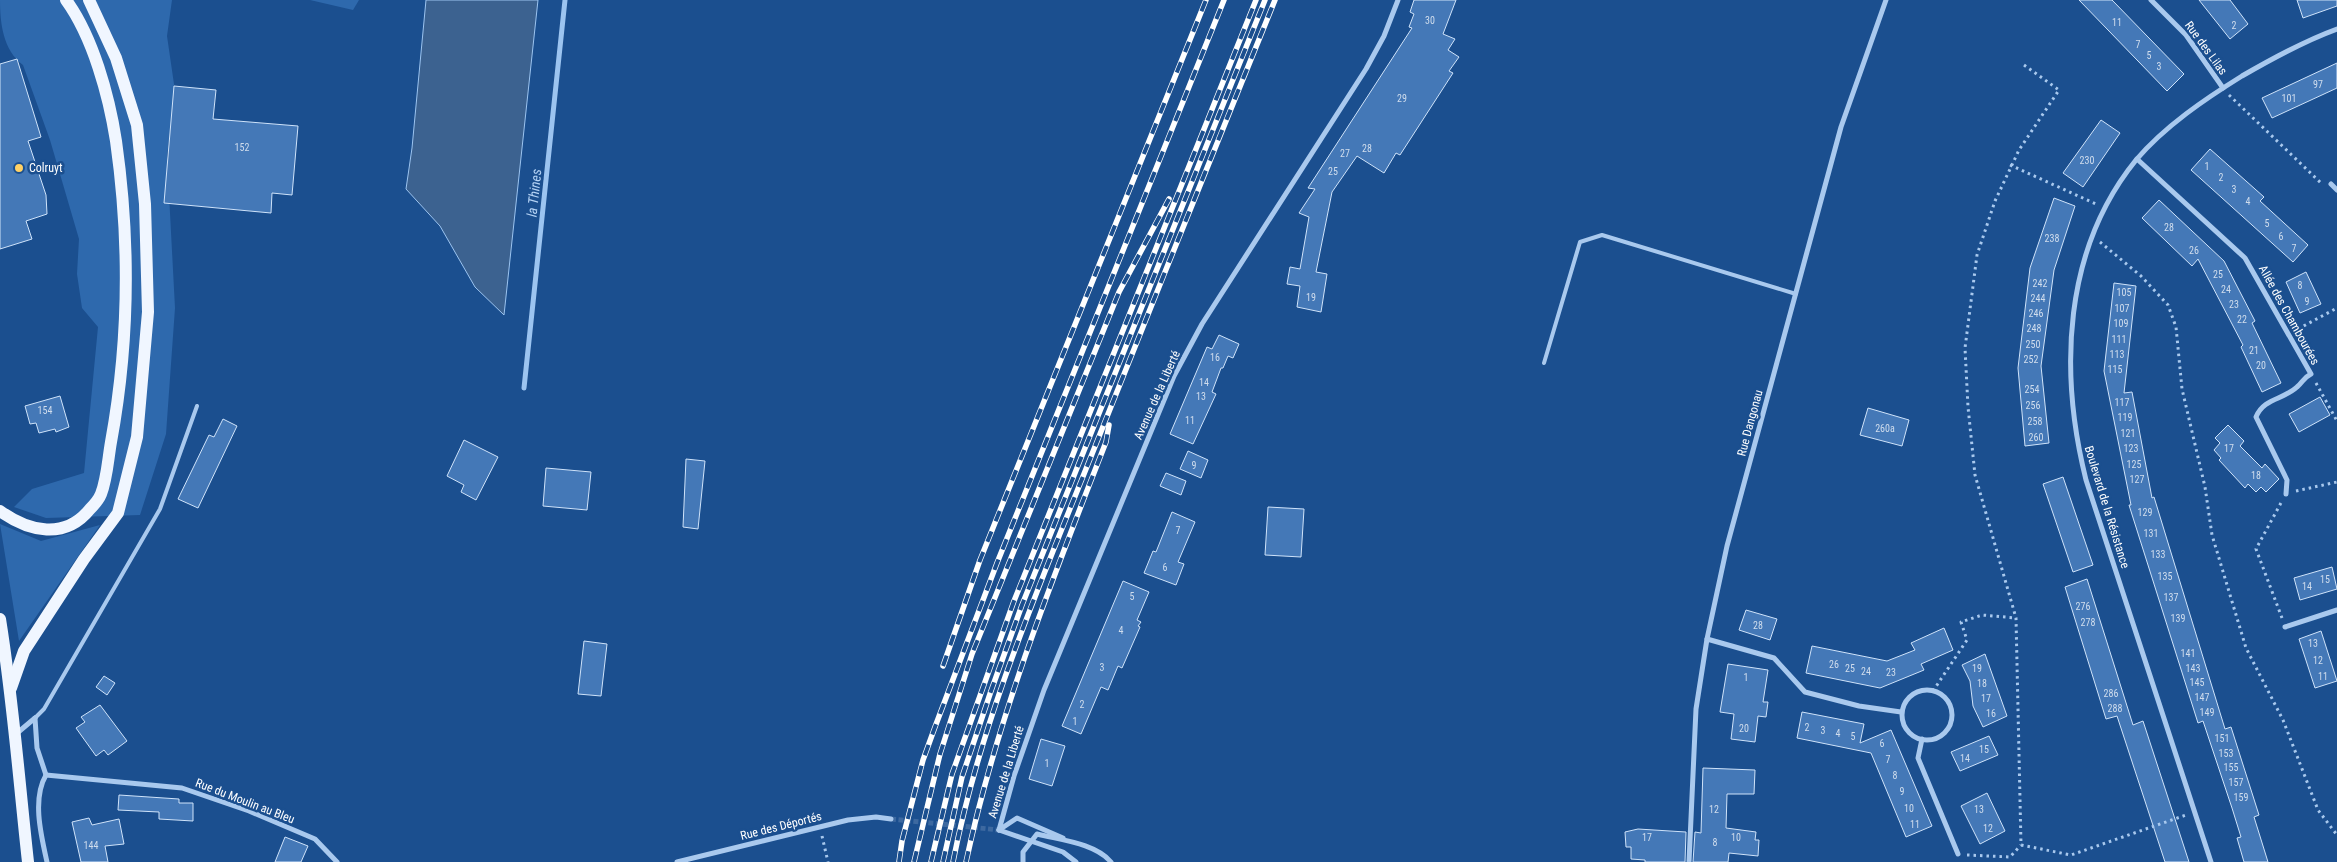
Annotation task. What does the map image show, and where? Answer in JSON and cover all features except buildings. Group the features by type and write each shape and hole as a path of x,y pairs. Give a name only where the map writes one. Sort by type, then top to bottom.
{"main road":[{"path":"0,511 27,527 55,531 81,520 101,495 115,419 124,328 125,223 115,140 100,73 75,12 66,0"},
{"path":"11,688 24,651 79,567 118,513 137,437 148,312 145,204 137,125 116,58 89,0"},
{"path":"0,619 11,688 14,736 28,862"}],"street":[{"name":"Avenue de la Liberté","path":"999,830 1014,776 1044,690 1174,376 1202,324 1366,69 1384,36 1398,0"},
{"name":"Rue Dangonau","path":"1689,862 1696,709 1707,639 1727,546 1841,127 1886,0"},
{"name":"Rue des Lilas","path":"2151,0 2186,35 2222,88"},
{"name":"Boulevard de la Résistance","path":"2211,862 2086,480 2072,413 2070,353 2073,312 2082,268 2105,208 2137,159 2172,125 2222,88 2278,55 2337,29"},
{"name":"Allée des Chambourées","path":"2137,159 2245,258 2311,374 2302,378 2297,387 2264,405 2256,417 2287,480 2286,494"},
{"path":"2331,184 2337,190"},
{"path":"2285,627 2337,610"},
{"path":"1707,639 1774,658 1805,692 1859,706 1901,712"},
{"path":"1924,690 1933,691 1948,702 1952,719 1944,733 1937,739 1930,741 1922,739 1907,728 1901,712 1906,697 1924,690"},
{"path":"14,736 35,718"},
{"path":"35,718 37,748 46,774 39,786 40,834 46,862"},
{"path":"1922,739 1918,758 1958,854"},
{"name":"Rue du Moulin au Bleu","path":"46,774 182,788 249,811 315,839 335,861"},
{"name":"Rue des Déportés","path":"677,862 848,820 876,817 891,819"},
{"path":"999,830 1017,818 1104,854 1111,862"},
{"path":"999,830 1063,852 1076,862"},
{"path":"1023,862 1023,852 1030,840 1037,834 1078,844"}],"lane":[{"path":"1544,363 1580,242 1602,234 1796,294"},
{"path":"35,718 44,709 160,509 197,406"}],"path":[{"path":"1958,854 2010,857 2021,845 2016,618 1975,475 1968,407 1965,348 1977,254 1995,201 2010,165 2059,90 2024,65"},
{"path":"2222,88 2325,187 2331,184"},
{"path":"2010,165 2105,208"},
{"path":"2093,237 2134,270 2168,305 2176,327 2182,389 2205,487 2212,535 2246,648 2284,720 2318,810 2337,835"},
{"path":"2288,333 2337,308"},
{"path":"2311,374 2337,421"},
{"path":"2285,627 2256,549 2286,494 2337,482"},
{"path":"1933,691 1967,640 1961,622 1982,615 2016,618"},
{"path":"2021,845 2072,855 2195,812"},
{"path":"820,827 828,862"}],"shaded area":[{"path":"0,0 172,0 167,36 175,91 167,156 175,308 166,434 140,515 46,518 14,507 32,489 84,473 98,327 82,308 77,274 79,239 50,140 23,65 11,52 4,36"},
{"path":"310,0 359,0 353,10"},
{"path":"426,0 538,0 504,315 475,287 440,226 406,189 412,148"},
{"path":"0,524 41,541 100,525 19,641"}],"waterway":[{"name":"la Thines","path":"524,388 565,0"}],"tunnel":[{"path":"891,819 999,830"}],"railway":[{"path":"943,666 980,560 1206,0"},
{"path":"899,862 902,841 923,760 935,727 997,563 1224,0"},
{"path":"931,862 952,774 1014,601 1256,0"},
{"path":"943,862 962,777 1022,605 1265,0"},
{"path":"953,862 978,760 1011,660 1275,0"},
{"path":"914,862 940,754 972,654 1119,292 1169,199"},
{"path":"966,862 993,755 1027,650 1106,442 1109,425"}],"place":[{"name":"Colruyt","path":"19,168"}]}
